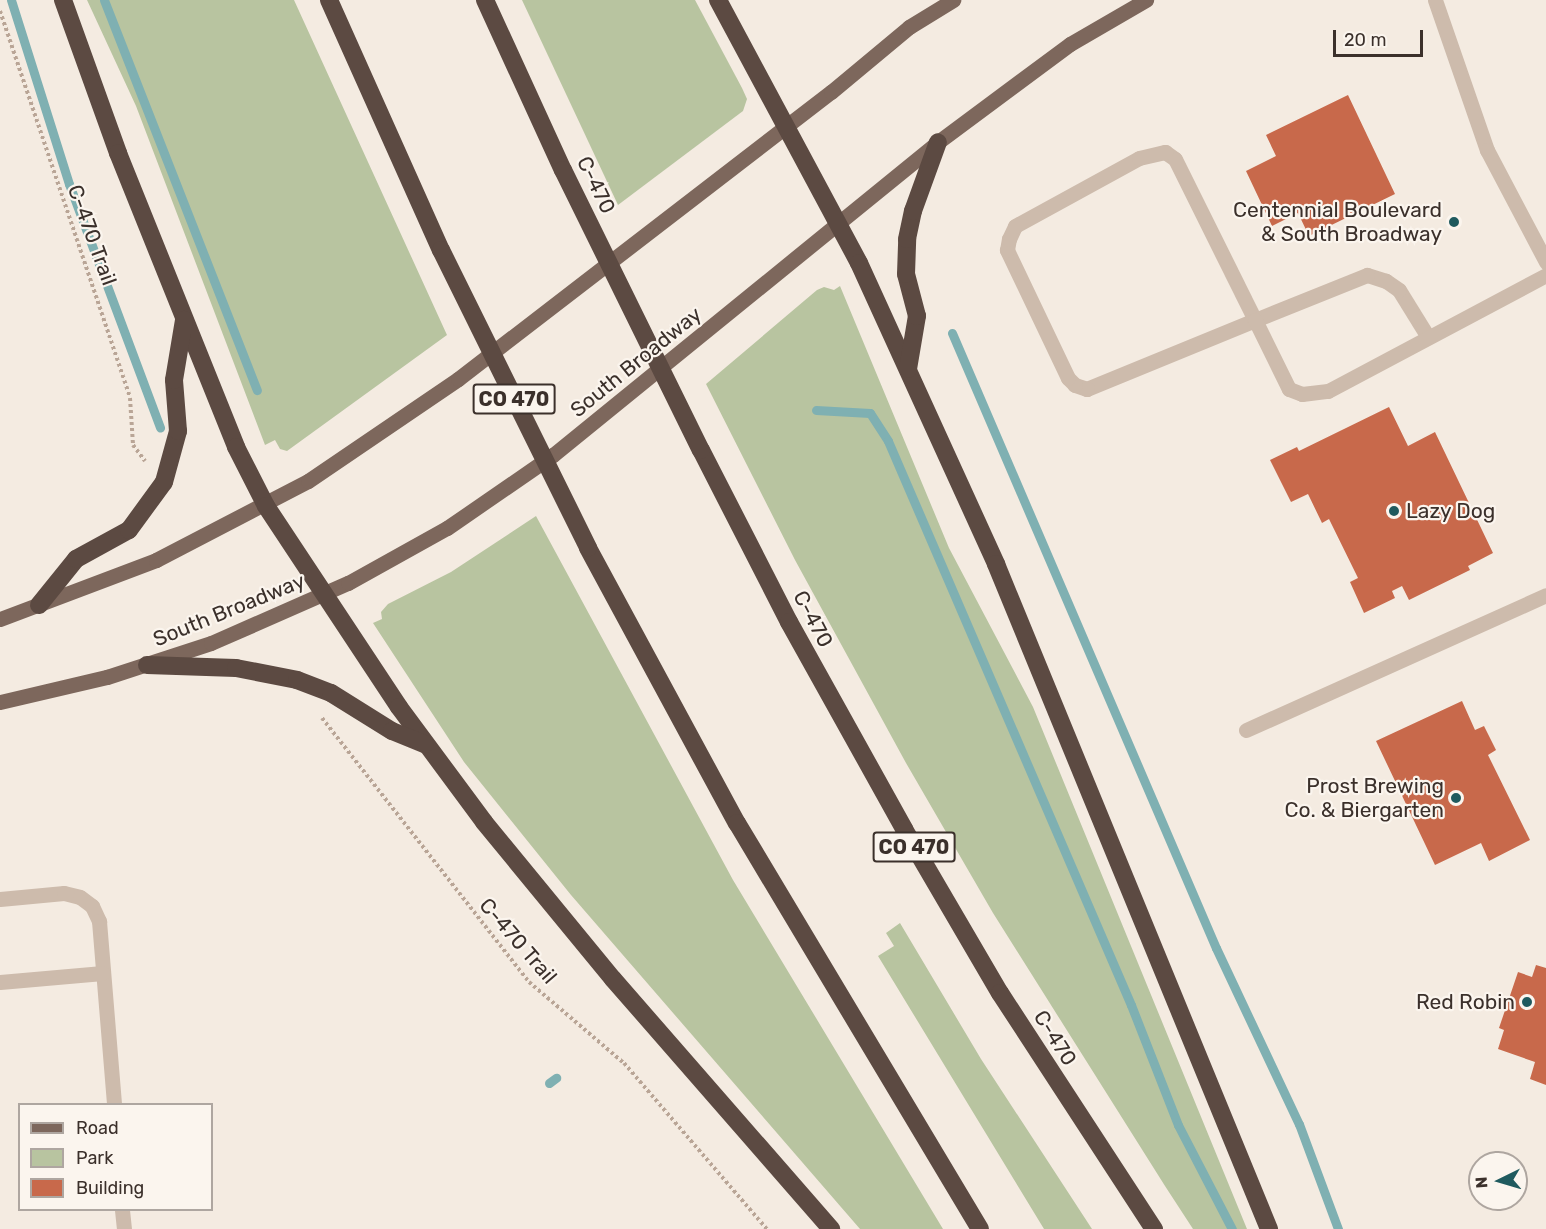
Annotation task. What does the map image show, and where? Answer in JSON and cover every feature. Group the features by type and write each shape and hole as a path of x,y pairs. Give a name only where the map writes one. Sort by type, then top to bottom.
{"highway":[{"path":"63,0 93,89 239,453 266,506 425,744 543,896 831,1229"},
{"name":"CO 470","path":"329,0 441,250 588,548 737,823 980,1229"},
{"name":"C-470","path":"485,0 563,170 789,622 914,848 1007,1003 1154,1229"},
{"path":"718,0 788,125 838,224 908,369 996,564 1269,1229"},
{"path":"908,369 917,316 907,280 907,239 913,211 938,142"},
{"path":"39,606 76,559 129,530 164,482 178,431 174,380 185,318"},
{"path":"147,665 244,669 297,680 336,696 392,731 425,744"}],"main road":[{"path":"0,619 140,568 266,506 366,444 450,385 788,125 909,27 952,0"},
{"name":"South Broadway","path":"0,702 147,665 211,643 325,594 412,548 513,485 938,142 1070,44 1146,0"}],"street":[{"path":"1436,0 1487,150 1546,262"},
{"path":"1428,337 1399,290 1386,281 1367,275 1255,320 1087,389 1075,385 1068,378 1007,250 1009,239 1015,226 1139,158 1165,152 1175,159 1255,320 1289,389 1302,394 1328,391 1546,275"},
{"path":"1246,730 1546,595"},
{"path":"0,899 64,893 80,897 92,906 99,921 114,1103"},
{"path":"0,982 103,973"},
{"path":"122,1211 124,1229"}],"path":[{"name":"C-470 Trail","path":"0,11 130,398 133,444 150,467"},
{"name":"C-470 Trail","path":"317,714 341,738 529,982 624,1063 767,1229"}],"green space":[{"path":"87,0 294,0 447,335 287,451 280,449 275,440 265,445 136,106"},
{"path":"522,0 695,0 747,99 743,111 618,205"},
{"path":"840,286 949,548 1033,707 1247,1229 1193,1229 1165,1186 993,913 906,763 795,560 706,384 817,290 824,287 834,290"},
{"path":"536,516 733,880 943,1229 860,1229 571,895 464,762 373,623 382,619 381,612 388,604 451,572"},
{"path":"900,923 981,1059 1092,1229 1044,1229 878,956 894,946 886,933"}],"building":[{"path":"1348,95 1395,194 1309,236 1298,213 1272,226 1246,171 1276,156 1266,135"},
{"name":"Lazy Dog","path":"1389,407 1408,446 1435,432 1493,553 1468,566 1470,570 1409,600 1402,586 1392,591 1395,598 1364,613 1350,582 1358,578 1329,519 1322,523 1308,494 1291,502 1270,460 1297,447 1299,451"},
{"name":"Prost Brewing Co. & Biergarten","path":"1462,701 1475,730 1484,726 1496,750 1488,755 1530,840 1489,861 1481,843 1435,865 1376,741"},
{"name":"Red Robin","path":"1536,965 1546,968 1546,1085 1530,1079 1535,1062 1498,1049 1504,1030 1499,1028 1518,972 1532,977"}],"waterway":[{"path":"11,0 69,184 160,428"},
{"path":"104,0 257,390"},
{"path":"952,333 1216,948 1299,1124 1338,1229"},
{"path":"816,410 870,413 888,441 1131,1005 1178,1125 1232,1229"},
{"path":"549,1083 556,1078"}],"place":[{"name":"Centennial Boulevard & South Broadway","path":"1454,222"},
{"name":"Lazy Dog","path":"1394,511"},
{"name":"Prost Brewing Co. & Biergarten","path":"1456,798"},
{"name":"Red Robin","path":"1527,1002"}]}
